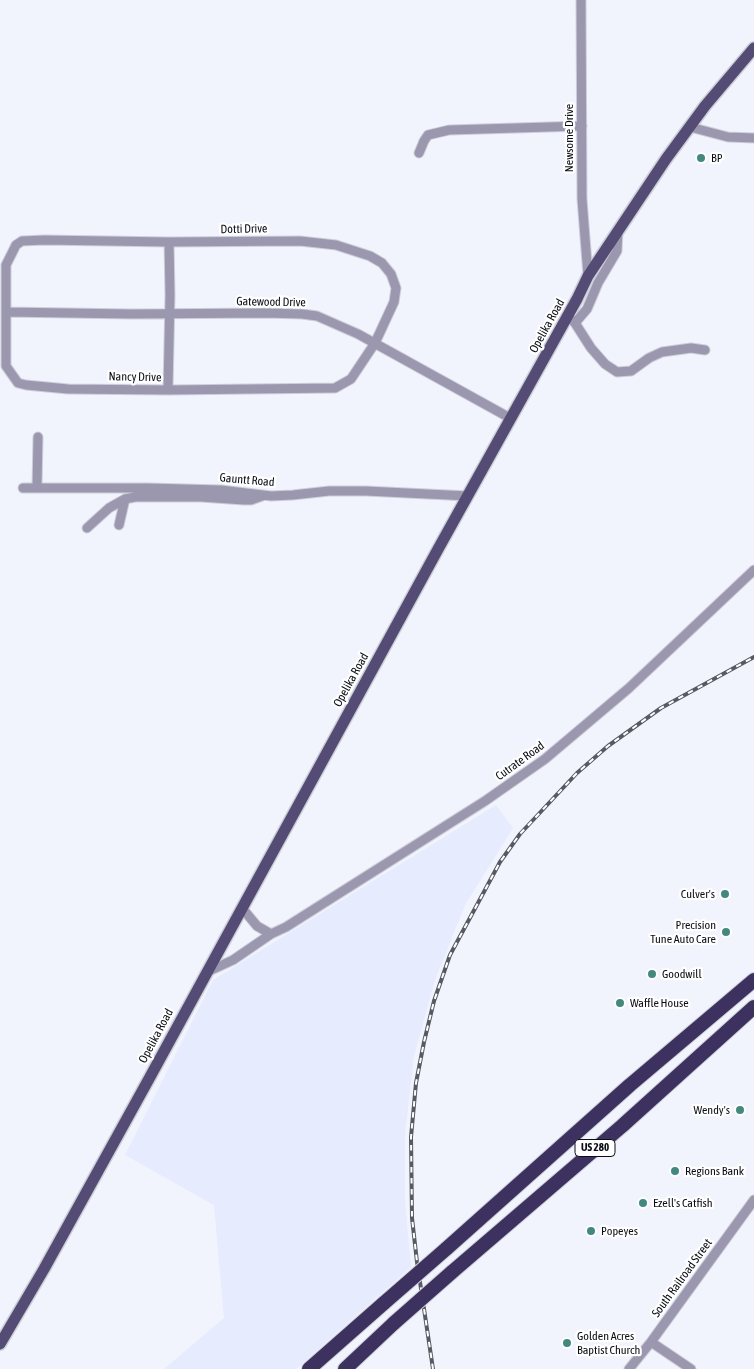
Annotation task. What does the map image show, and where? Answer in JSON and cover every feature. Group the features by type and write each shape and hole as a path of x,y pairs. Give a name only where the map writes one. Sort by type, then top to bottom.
{"highway":[{"name":"US 280","path":"309,1369 637,1079 754,980"},
{"name":"US 280","path":"344,1369 452,1272 628,1121 754,1007"}],"main road":[{"name":"Opelika Road","path":"0,1344 44,1269 510,418 571,320 588,276 690,127 754,48"}],"street":[{"name":"Newsome Drive","path":"581,0 582,198 588,276"},
{"path":"419,153 428,135 449,130 582,126"},
{"path":"690,127 728,137 754,138"},
{"path":"618,230 617,251 598,283 587,309 571,320 591,348 605,364 617,372 631,371 649,358 662,352 690,348 705,350"},
{"name":"Dotti Drive","path":"16,245 22,241 44,240 169,242 300,241 336,245 370,256 382,263 391,274 396,288 394,302 375,344"},
{"path":"168,390 169,242"},
{"name":"Nancy Drive","path":"16,245 6,265 6,366 18,383 68,389 335,388 351,379 375,344"},
{"name":"Gatewood Drive","path":"6,312 266,313 317,316 338,324 510,418"},
{"path":"37,487 38,437"},
{"name":"Gauntt Road","path":"23,488 221,490 263,496 366,491 468,496"},
{"path":"87,528 103,512 126,499 135,497 165,496 251,500 263,496"},
{"path":"119,525 126,499"},
{"name":"Cutrate Road","path":"207,972 233,960 271,934 286,927 485,801 545,760 628,688 754,570"},
{"path":"242,908 257,926 271,934"},
{"name":"South Railroad Street","path":"629,1369 651,1342 754,1200"},
{"path":"651,1342 691,1369"}],"shaded area":[{"path":"496,805 513,828 465,905 435,980 414,1056 405,1134 405,1202 411,1267 296,1369 164,1369 224,1318 214,1205 125,1155 213,980"}],"railway":[{"path":"433,1369 412,1218 411,1137 416,1083 424,1042 434,1001 450,955 500,862 520,834 577,773 608,746 661,708 754,657"}],"place":[{"name":"BP","path":"701,158"},
{"name":"Culver's","path":"725,894"},
{"name":"Precision Tune Auto Care","path":"726,932"},
{"name":"Goodwill","path":"652,974"},
{"name":"Waffle House","path":"620,1003"},
{"name":"Wendy's","path":"740,1110"},
{"name":"Regions Bank","path":"675,1171"},
{"name":"Ezell's Catfish","path":"643,1203"},
{"name":"Popeyes","path":"591,1231"},
{"name":"Golden Acres Baptist Church","path":"567,1343"}]}
